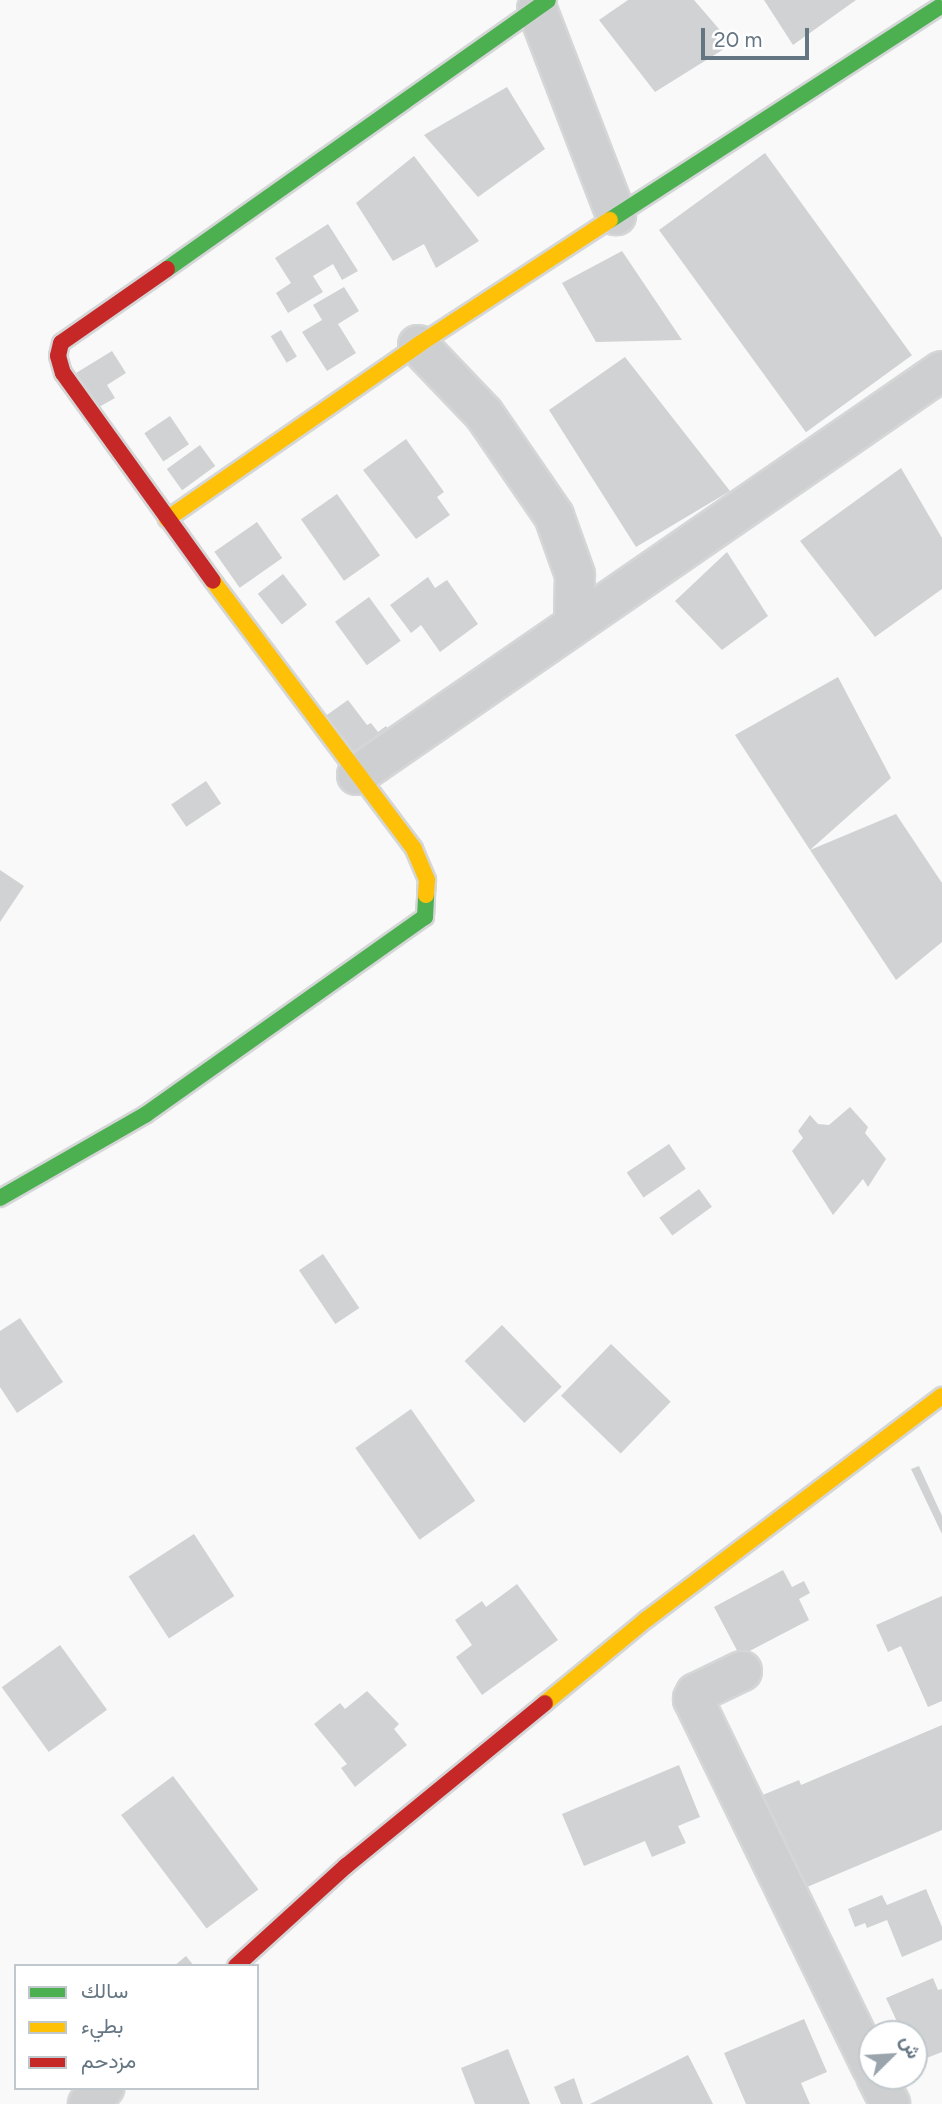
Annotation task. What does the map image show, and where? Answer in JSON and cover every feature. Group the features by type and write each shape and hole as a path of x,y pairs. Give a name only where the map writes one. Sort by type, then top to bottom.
{"street":[{"path":"0,1198 145,1115 425,917 426,880 414,849 167,519 63,373 58,356 61,343 543,4 616,215"},
{"path":"167,519 418,345 937,7"},
{"path":"418,345 484,414 554,516 575,575 574,622"},
{"path":"357,775 574,622 942,371"},
{"path":"238,1964 346,1866 647,1619 942,1396"},
{"path":"742,1671 696,1693 693,1699 858,2038"},
{"path":"88,2104 102,2090"}],"building":[{"path":"628,0 694,0 732,44 655,92 599,20"},
{"path":"764,0 856,0 793,45"},
{"path":"507,87 545,149 478,197 424,135"},
{"path":"765,153 912,355 806,432 659,230"},
{"path":"414,156 479,241 436,268 424,244 393,261 356,203"},
{"path":"328,224 358,271 342,280 333,264 313,276 323,292 288,313 276,293 291,283 275,258"},
{"path":"622,251 682,340 596,342 562,283"},
{"path":"344,287 359,311 338,324 356,353 327,371 302,332 322,320 313,305"},
{"path":"281,330 297,357 287,363 271,336"},
{"path":"112,351 126,373 107,385 115,398 99,407 76,373"},
{"path":"625,357 730,491 636,547 549,410"},
{"path":"170,416 189,444 163,462 144,433"},
{"path":"406,439 444,492 437,497 450,515 416,539 363,470"},
{"path":"200,445 215,466 182,490 167,469"},
{"path":"901,468 942,538 942,589 875,637 800,541"},
{"path":"337,494 380,555 344,581 301,519"},
{"path":"257,522 282,558 240,588 214,552"},
{"path":"727,552 768,616 722,650 675,601"},
{"path":"283,574 307,605 282,624 258,594"},
{"path":"428,577 435,588 447,580 478,624 440,652 421,625 411,633 390,605"},
{"path":"369,597 401,641 367,665 335,622"},
{"path":"838,677 891,778 810,850 735,735"},
{"path":"348,700 367,725 371,723 378,732 386,726 394,738 358,764 324,717"},
{"path":"206,781 221,803 186,827 171,804"},
{"path":"896,814 942,883 942,942 896,980 810,850"},
{"path":"0,870 24,886 0,922"},
{"path":"850,1107 868,1127 865,1133 886,1159 868,1187 863,1179 833,1215 792,1151 803,1138 798,1131 810,1115 818,1124 829,1125"},
{"path":"669,1144 686,1169 643,1197 627,1173"},
{"path":"699,1189 712,1207 672,1236 659,1218"},
{"path":"323,1254 359,1308 335,1324 299,1270"},
{"path":"20,1318 63,1382 17,1413 0,1387 0,1331"},
{"path":"502,1325 562,1387 524,1423 465,1361"},
{"path":"611,1344 671,1402 621,1453 561,1396"},
{"path":"411,1409 475,1501 420,1540 355,1448"},
{"path":"919,1466 942,1516 942,1534 911,1469"},
{"path":"194,1534 234,1596 169,1639 129,1576"},
{"path":"783,1570 792,1587 804,1581 810,1593 799,1599 809,1620 740,1656 714,1607"},
{"path":"517,1584 558,1640 482,1695 456,1657 472,1645 455,1620 482,1601 486,1607"},
{"path":"942,1596 942,1701 928,1707 901,1646 888,1652 876,1625"},
{"path":"60,1645 107,1710 49,1752 2,1687"},
{"path":"367,1691 399,1724 394,1729 407,1745 355,1787 341,1768 347,1764 314,1724 340,1703 345,1709"},
{"path":"942,1725 942,1830 800,1890 760,1796 799,1780 801,1785"},
{"path":"679,1765 700,1817 678,1826 686,1843 652,1857 645,1841 584,1866 562,1814"},
{"path":"173,1776 258,1889 207,1929 121,1815"},
{"path":"926,1889 942,1927 942,1940 902,1957 887,1920 867,1928 865,1923 855,1927 848,1909 882,1895 887,1905"},
{"path":"186,1956 192,1964 176,1964"},
{"path":"933,1978 938,1990 942,1989 942,2052 928,2058 928,2020 896,2020 886,1998"},
{"path":"804,2019 827,2072 801,2083 810,2104 746,2104 724,2053"},
{"path":"508,2049 530,2104 475,2104 461,2068"},
{"path":"688,2055 713,2104 590,2104"},
{"path":"574,2078 583,2104 561,2104 554,2087"}],"traffic: fast":[{"path":"167,269 548,0"},
{"path":"610,220 938,8"},
{"path":"0,1198 145,1115 425,917 426,895"}],"traffic: slow":[{"path":"167,519 418,345 610,220"},
{"path":"213,581 414,849 427,880 426,895"},
{"path":"545,1703 647,1619 942,1396"}],"traffic: jam":[{"path":"167,269 61,343 58,356 63,373 213,581"},
{"path":"238,1964 346,1866 545,1703"}]}
